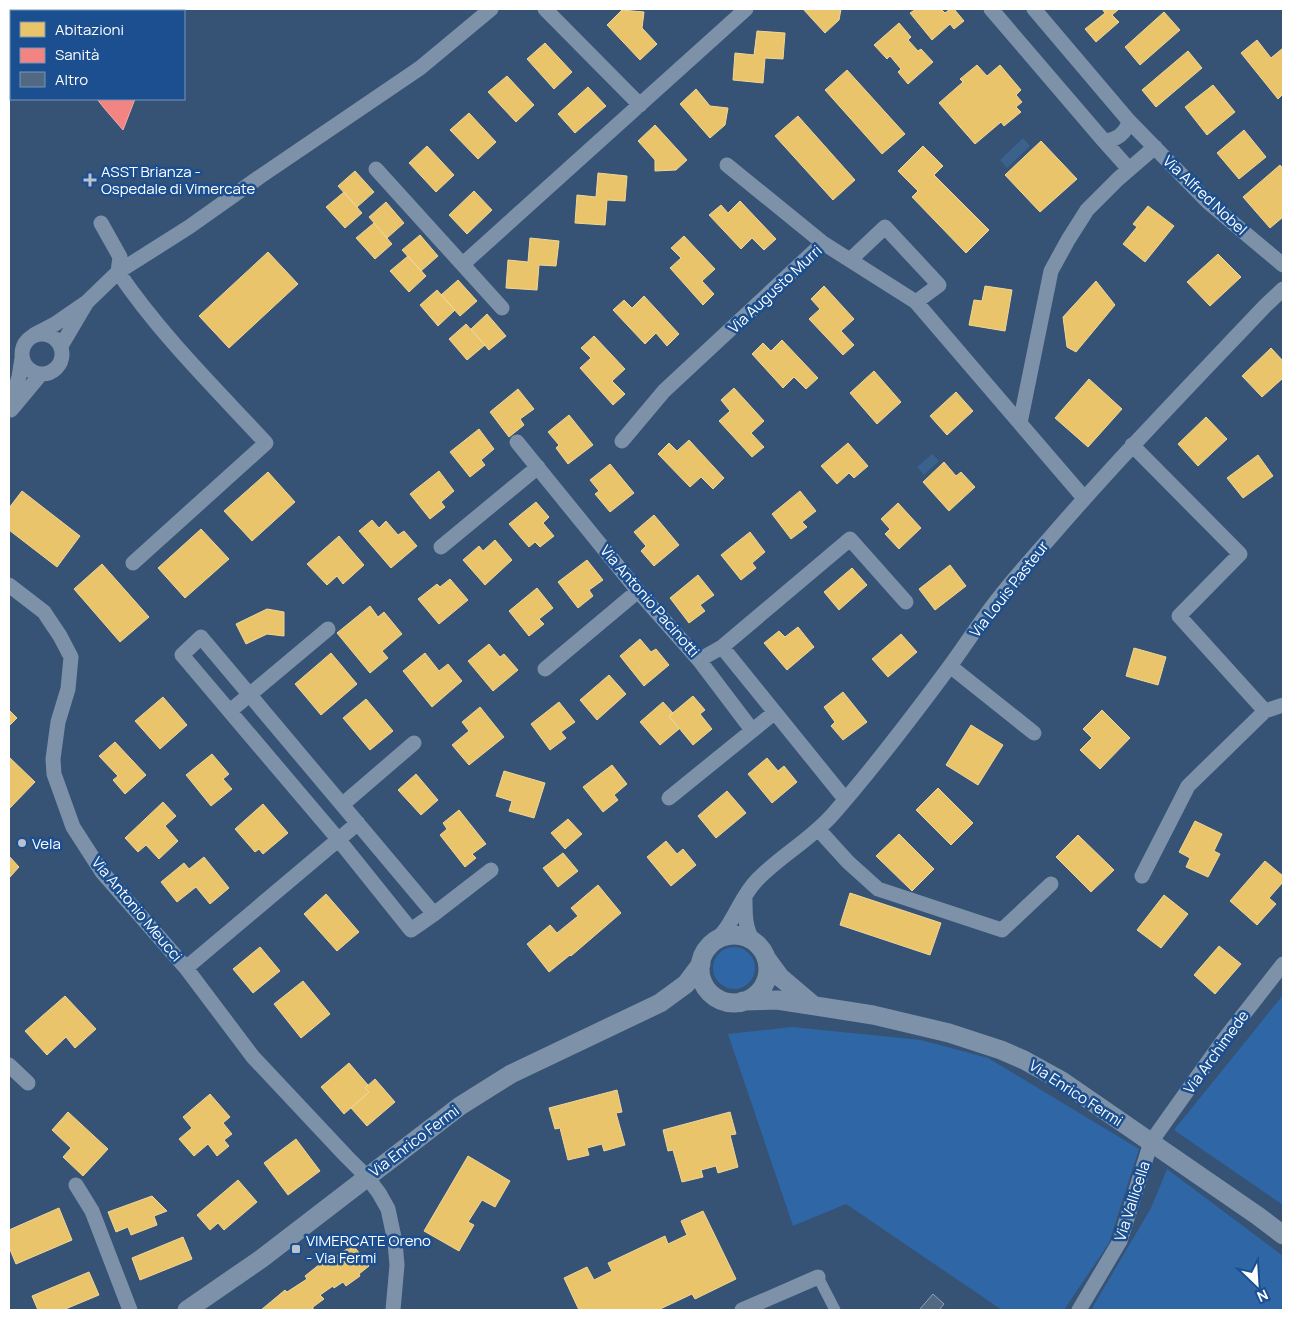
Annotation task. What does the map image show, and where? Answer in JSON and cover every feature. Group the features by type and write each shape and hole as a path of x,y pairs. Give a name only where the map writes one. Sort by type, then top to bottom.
{"street":[{"path":"9,407 19,377 24,345 33,336 55,324 87,302 118,272 188,227 420,68 491,9"},
{"path":"545,9 640,104"},
{"path":"463,264 746,9"},
{"path":"991,9 1129,169"},
{"name":"Via Alfred Nobel","path":"1034,9 1129,121 1155,148 1208,202 1283,265"},
{"path":"1104,141 1111,141 1120,136 1127,128 1129,121"},
{"path":"1020,423 1051,272 1087,210 1129,169 1155,148"},
{"path":"727,165 823,243"},
{"path":"376,169 502,308"},
{"path":"102,223 120,257 118,272 130,290 162,329 266,444 133,563"},
{"path":"850,260 885,227 939,285 916,302"},
{"name":"Via Augusto Murri","path":"622,441 664,391 823,243 916,302 1084,498"},
{"name":"Via Louis Pasteur","path":"714,942 726,931 745,895 756,881 777,860 818,829 834,814 950,666 1001,594 1084,498 1132,444 1283,289"},
{"path":"61,346 87,302"},
{"path":"22,358 29,369 41,374 48,374 59,366 62,359 61,346 57,340 46,334 33,336"},
{"path":"9,414 41,374"},
{"name":"Via Antonio Pacinotti","path":"517,442 638,591 699,660 722,647 845,799"},
{"path":"1132,444 1240,554 1179,616 1265,711"},
{"path":"440,547 538,467"},
{"path":"722,647 850,539 906,602"},
{"name":"Via Antonio Meucci","path":"9,584 44,612 71,657 68,689 58,722 53,759 54,774 73,827 102,872 186,968 253,1057 367,1177 379,1193 388,1209 397,1266 394,1310"},
{"path":"545,669 638,591"},
{"path":"230,711 328,629"},
{"path":"434,914 201,637 182,655 338,839 411,930 434,914 491,870"},
{"path":"699,660 752,730"},
{"path":"950,666 1034,733"},
{"path":"1142,876 1188,786 1265,711 1283,705"},
{"path":"670,798 774,713"},
{"path":"342,804 414,743"},
{"name":"Via Antonio Meucci","path":"186,968 358,823"},
{"path":"818,829 848,862 878,889 1002,930 1051,884"},
{"path":"745,895 745,920 748,933 766,958 768,971 763,986 754,996 743,1002 731,1002 720,999 710,992 701,976 701,964 706,951 714,942 723,937 743,936 753,941"},
{"name":"Via Enrico Fermi","path":"766,958 780,977 813,1005"},
{"name":"Via Enrico Fermi","path":"187,1310 254,1264 460,1106 510,1074 660,1003 686,984 701,964"},
{"name":"Via Archimede","path":"1151,1142 1222,1042 1283,964"},
{"name":"Via Enrico Fermi","path":"660,1003 680,998 720,999"},
{"name":"Via Enrico Fermi","path":"743,1002 777,1000 813,1005 914,1024 980,1042 1001,1050 1024,1060 1062,1082 1283,1235"},
{"path":"9,1065 28,1083"},
{"name":"Via Vallicella","path":"1079,1310 1120,1241 1151,1142"},
{"path":"76,1185 92,1211 130,1310"},
{"path":"742,1310 818,1277 835,1310"}],"shaded area":[{"path":"1023,138 1030,146 1007,168 1000,160"},
{"path":"932,454 939,461 924,475 917,467"},
{"path":"730,947 738,947 749,953 755,968 749,983 738,989 730,989 719,983 713,972 713,964 719,953"},
{"path":"1283,995 1283,1205 1174,1130"},
{"path":"792,1027 921,1040 988,1058 1139,1149 1109,1243 1064,1310 1002,1310 846,1204 793,1226 728,1034"},
{"path":"1167,1169 1283,1256 1283,1310 1091,1310 1151,1208"}],"building: Abitazioni":[{"path":"803,9 841,9 839,20 825,33"},
{"path":"916,9 941,9 945,13 950,9 954,9 964,21 954,29 950,24 932,40 910,13"},
{"path":"1102,9 1119,9 1112,15 1119,22 1096,42 1085,29 1105,13"},
{"path":"622,10 644,12 642,28 657,44 640,60 607,25"},
{"path":"1164,12 1180,30 1140,65 1125,47"},
{"path":"899,23 911,37 908,40 918,51 921,49 933,62 908,84 898,72 901,69 890,56 887,59 874,45"},
{"path":"757,31 785,33 783,59 765,58 763,83 733,80 735,53 754,55"},
{"path":"1257,40 1271,58 1283,48 1283,94 1278,99 1241,53"},
{"path":"545,43 572,72 554,89 527,59"},
{"path":"1188,51 1202,68 1156,107 1142,90"},
{"path":"977,65 987,76 1000,65 1021,90 1016,95 1022,102 1016,107 1021,112 1004,126 1001,122 975,144 939,103 963,82 960,79"},
{"path":"847,70 905,134 882,154 825,90"},
{"path":"507,76 534,105 516,122 488,92"},
{"path":"1213,85 1235,112 1207,135 1185,107"},
{"path":"588,87 606,106 575,133 558,114"},
{"path":"696,89 710,106 728,108 725,125 710,138 680,104"},
{"path":"469,113 496,142 478,159 450,130"},
{"path":"798,116 855,180 833,200 775,136"},
{"path":"655,125 687,160 676,170 655,171 655,160 638,141"},
{"path":"1244,130 1266,157 1239,179 1217,153"},
{"path":"1041,141 1077,179 1040,212 1005,175"},
{"path":"427,146 454,175 436,192 409,163"},
{"path":"923,146 943,166 934,175 989,230 966,253 912,197 918,191 898,171"},
{"path":"1280,165 1283,169 1283,217 1270,228 1243,197"},
{"path":"355,171 374,192 357,207 338,186"},
{"path":"598,173 627,176 625,201 607,200 605,225 575,223 577,195 596,197"},
{"path":"474,191 492,210 467,234 449,215"},
{"path":"344,192 362,213 345,228 326,207"},
{"path":"740,201 776,239 764,250 752,238 741,249 709,215 721,205 728,213"},
{"path":"386,202 404,223 387,238 369,217"},
{"path":"1148,206 1174,226 1145,262 1123,244 1137,227 1133,224"},
{"path":"374,223 392,244 375,259 356,238"},
{"path":"420,235 438,256 421,271 402,250"},
{"path":"684,236 715,269 702,281 714,294 703,305 670,268 681,258 671,248"},
{"path":"530,238 559,241 556,266 539,265 537,290 506,288 508,260 528,262"},
{"path":"268,252 298,284 229,348 199,316"},
{"path":"1218,254 1241,277 1210,306 1187,282"},
{"path":"408,256 426,276 409,292 390,271"},
{"path":"458,280 477,301 460,316 441,295"},
{"path":"1096,281 1115,305 1076,352 1067,347 1063,317"},
{"path":"824,286 854,319 841,331 854,345 843,355 809,319 820,309 811,299"},
{"path":"985,286 1012,290 1005,331 969,325 974,300 982,301"},
{"path":"437,290 455,310 438,326 420,305"},
{"path":"644,296 679,334 667,346 656,333 645,344 613,310 624,300 632,308"},
{"path":"487,314 506,336 489,350 471,329"},
{"path":"466,324 485,345 467,360 449,339"},
{"path":"594,336 625,369 612,381 625,394 613,405 580,368 591,358 581,348"},
{"path":"782,340 818,378 806,389 794,377 783,388 752,354 763,343 771,351"},
{"path":"1271,348 1283,361 1283,378 1262,397 1242,376"},
{"path":"874,371 901,402 877,424 850,393"},
{"path":"1089,379 1122,409 1088,447 1055,418"},
{"path":"734,388 764,421 751,433 764,447 752,457 719,421 730,411 721,400"},
{"path":"518,389 534,409 520,419 524,425 509,437 490,412"},
{"path":"956,392 973,411 947,435 930,416"},
{"path":"569,415 593,445 568,464 556,448 559,445 548,432"},
{"path":"1206,417 1227,439 1198,466 1178,444"},
{"path":"479,429 494,449 481,460 485,465 470,477 450,452"},
{"path":"689,440 724,478 713,489 701,477 690,487 658,454 669,443 677,451"},
{"path":"848,443 868,466 854,478 849,473 837,484 821,466"},
{"path":"1258,455 1273,476 1243,498 1227,478"},
{"path":"944,462 956,476 961,472 975,487 949,511 923,482"},
{"path":"610,464 634,493 610,512 595,494 599,491 590,480"},
{"path":"439,471 454,491 441,502 445,507 430,519 410,494"},
{"path":"268,472 295,502 252,541 224,511"},
{"path":"22,491 80,536 57,567 9,530 9,508"},
{"path":"800,491 816,511 802,522 807,527 791,539 772,514"},
{"path":"536,502 549,517 543,523 554,536 540,547 535,542 529,547 509,524"},
{"path":"898,503 921,528 899,549 885,534 890,529 881,519"},
{"path":"654,515 679,545 654,566 641,551 646,546 634,532"},
{"path":"372,520 379,528 386,521 398,535 404,531 417,546 391,568 359,531"},
{"path":"201,529 229,559 185,598 158,568"},
{"path":"750,532 765,552 752,563 756,568 741,580 721,555"},
{"path":"339,536 364,565 343,584 337,576 327,585 307,564"},
{"path":"495,540 512,560 485,585 463,560 479,546 483,551"},
{"path":"587,560 603,580 589,590 593,596 578,608 558,582"},
{"path":"102,564 149,617 120,642 74,589"},
{"path":"950,565 966,586 935,610 919,589"},
{"path":"852,568 867,585 839,610 824,592"},
{"path":"698,575 714,595 700,605 705,611 689,623 670,598"},
{"path":"450,579 468,600 439,624 418,599 437,584 440,587"},
{"path":"537,588 553,608 539,619 544,624 529,636 509,611"},
{"path":"370,606 378,617 384,612 402,634 382,651 388,658 370,673 337,633"},
{"path":"267,609 284,612 284,636 267,634 246,644 236,624"},
{"path":"798,627 814,647 787,670 764,643 779,631 785,637"},
{"path":"901,634 917,652 888,677 872,659"},
{"path":"640,639 651,652 656,649 669,665 644,686 620,656"},
{"path":"489,644 500,657 504,654 518,670 493,691 468,661"},
{"path":"1134,648 1166,657 1158,685 1126,676"},
{"path":"331,653 357,684 321,715 295,684"},
{"path":"425,653 439,671 448,664 462,681 432,707 403,671"},
{"path":"609,675 626,694 597,720 580,700"},
{"path":"843,692 867,722 843,740 831,726 835,722 824,707"},
{"path":"693,696 705,710 700,714 712,729 693,745 669,716"},
{"path":"163,697 187,725 160,749 135,721"},
{"path":"366,699 393,731 370,750 343,718"},
{"path":"559,702 575,722 561,732 566,738 550,750 531,724"},
{"path":"663,702 673,713 669,716 679,729 660,745 640,722"},
{"path":"480,707 504,737 469,765 452,745 469,731 462,722"},
{"path":"9,710 17,718 9,726"},
{"path":"1102,710 1130,738 1100,769 1080,750 1092,738 1083,729"},
{"path":"971,725 1003,745 978,785 946,765"},
{"path":"115,742 146,775 125,794 113,780 118,776 99,756"},
{"path":"212,754 229,774 223,779 232,789 211,806 186,775"},
{"path":"9,757 35,782 9,809"},
{"path":"767,758 778,771 784,766 797,782 772,803 748,774"},
{"path":"612,765 627,784 614,795 618,800 603,812 583,787"},
{"path":"504,771 545,783 534,818 509,811 512,801 496,796"},
{"path":"416,774 438,800 421,815 398,790"},
{"path":"938,788 973,823 951,845 916,810"},
{"path":"727,791 746,813 716,838 698,816"},
{"path":"163,802 176,816 165,826 178,841 159,859 146,845 138,852 125,838"},
{"path":"263,804 288,833 263,854 259,849 255,852 235,829"},
{"path":"459,810 486,844 472,854 476,858 465,867 440,835 447,829 443,823"},
{"path":"568,819 582,834 565,849 551,833"},
{"path":"1195,821 1222,834 1214,851 1220,854 1208,877 1186,867 1190,858 1179,852"},
{"path":"899,834 934,869 912,891 876,856"},
{"path":"1078,835 1114,870 1091,892 1056,857"},
{"path":"666,841 677,854 683,849 696,865 671,886 647,857"},
{"path":"563,853 578,871 558,887 543,868"},
{"path":"9,856 19,867 10,877 9,876"},
{"path":"204,857 229,888 210,904 196,887 177,902 161,882 184,863 189,869"},
{"path":"1265,861 1283,876 1283,882 1269,898 1276,904 1257,925 1230,901"},
{"path":"598,885 621,913 571,956 549,972 527,944 550,925 557,933 578,916 571,908"},
{"path":"850,893 941,923 930,955 840,925"},
{"path":"326,894 359,932 337,951 304,914"},
{"path":"1164,895 1188,914 1161,948 1137,930"},
{"path":"1219,946 1241,964 1215,994 1194,975"},
{"path":"260,947 280,971 253,993 233,969"},
{"path":"303,981 330,1014 301,1038 274,1004"},
{"path":"65,996 96,1029 75,1048 66,1037 47,1055 25,1031"},
{"path":"349,1063 368,1085 365,1088 369,1092 344,1114 321,1087"},
{"path":"375,1079 395,1102 367,1126 351,1108 369,1092 365,1088"},
{"path":"617,1090 622,1112 616,1113 625,1145 604,1151 602,1144 587,1148 589,1155 568,1160 560,1128 555,1129 549,1108"},
{"path":"210,1094 230,1117 223,1123 232,1134 224,1140 229,1146 217,1156 208,1144 194,1156 179,1139 192,1128 183,1117"},
{"path":"68,1112 108,1149 83,1176 63,1157 71,1148 52,1130"},
{"path":"730,1112 736,1134 730,1135 738,1167 718,1173 716,1166 701,1170 703,1177 682,1182 673,1150 668,1151 663,1130"},
{"path":"296,1139 320,1171 288,1195 264,1163"},
{"path":"468,1156 510,1181 495,1207 482,1200 468,1222 474,1225 459,1251 424,1231"},
{"path":"238,1180 257,1202 224,1230 218,1223 210,1230 197,1215"},
{"path":"152,1196 167,1211 154,1216 157,1225 131,1235 128,1227 116,1232 108,1212"},
{"path":"59,1208 72,1240 16,1264 9,1247 9,1230"},
{"path":"703,1211 736,1279 695,1299 692,1294 658,1310 579,1310 564,1278 587,1267 594,1280 612,1271 608,1263 665,1236 668,1244 687,1235 681,1221"},
{"path":"183,1237 192,1259 140,1280 132,1258"},
{"path":"353,1245 369,1266 359,1274 360,1276 346,1286 343,1282 320,1295 324,1299 313,1307 313,1310 261,1310 285,1290 287,1292 307,1279 305,1276 330,1256 332,1259"},
{"path":"89,1272 99,1295 63,1310 38,1310 32,1296"}],"building: Sanità":[{"path":"23,9 126,10 24,10"},
{"path":"98,100 135,100 123,130"}],"building: Altro":[{"path":"933,1294 944,1304 939,1310 921,1310 920,1309"}],"place":[{"name":"ASST Brianza - Ospedale di Vimercate","path":"90,180"},
{"name":"Vela","path":"22,843"},
{"name":"VIMERCATE Oreno - Via Fermi","path":"296,1249"}]}
